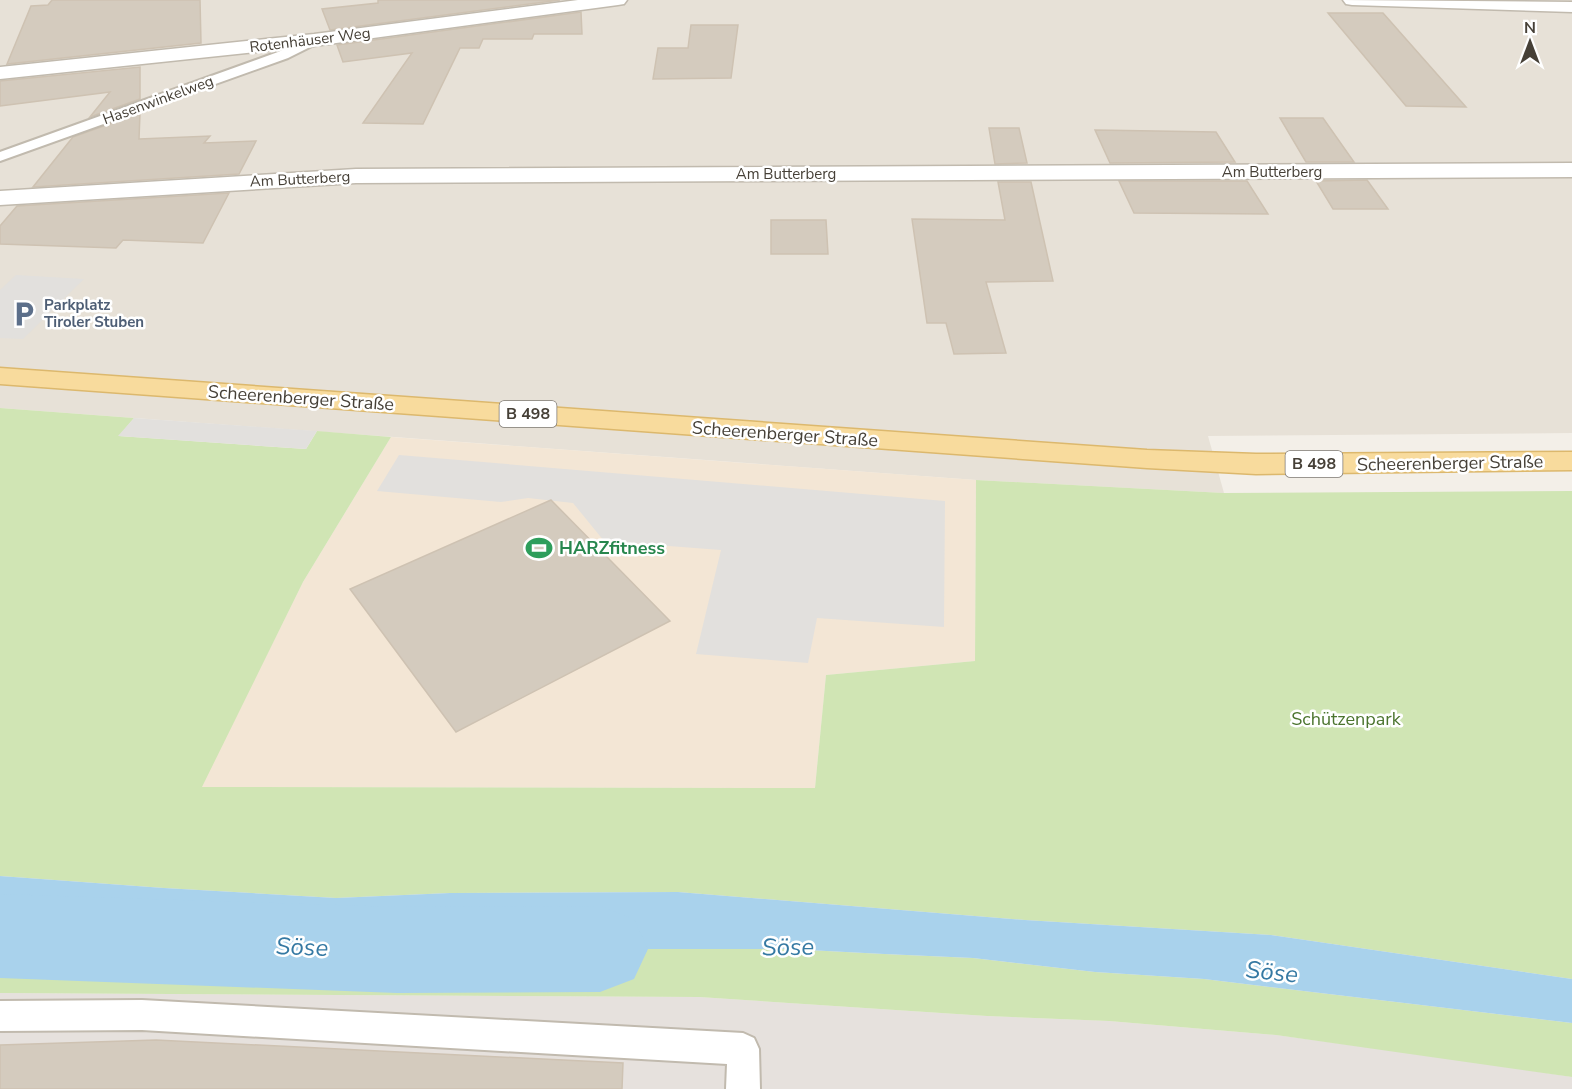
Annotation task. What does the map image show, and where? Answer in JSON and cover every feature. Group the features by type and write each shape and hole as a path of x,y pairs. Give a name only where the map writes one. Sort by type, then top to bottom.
{"main road":[{"name":"Scheerenberger Straße","path":"0,376 1158,460 1256,464 1572,461"}],"street":[{"name":"Rotenhäuser Weg","path":"0,73 314,40 618,0"},
{"path":"1352,0 1572,7"},
{"name":"Am Butterberg","path":"0,198 356,176 1572,170"}],"lane":[{"name":"Hasenwinkelweg","path":"0,157 283,55 314,40"},
{"path":"0,1016 142,1015 743,1049 743,1089"}],"shaded area":[{"path":"0,0 1572,0 1572,433 1208,436 1224,493 976,480 0,408"},
{"name":"Parkplatz Tiroler Stuben","path":"16,275 84,279 23,339 0,338 0,290"},
{"path":"134,418 317,431 306,449 118,436"},
{"path":"391,437 976,480 975,661 826,675 815,788 201,787 303,582"},
{"path":"399,455 945,501 944,627 817,618 808,663 696,654 721,550 604,541 573,503 528,498 501,502 377,491"},
{"path":"0,993 699,997 987,1016 1109,1021 1276,1035 1477,1062 1572,1077 1572,1089 0,1089"}],"green space":[{"name":"Schützenpark","path":"0,408 134,418 119,436 306,449 317,431 391,437 303,582 202,787 815,788 826,675 975,661 976,480 1224,493 1572,491 1572,979 1271,935 1025,920 678,892 450,893 336,898 0,876"},
{"path":"0,938 428,949 788,949 973,958 1095,972 1204,979 1572,1023 1572,1077 1276,1035 1109,1021 987,1016 699,997 0,993"}],"water":[{"path":"0,876 336,898 450,893 678,892 1025,920 1271,935 1572,979 1572,1023 1204,979 1095,972 973,958 788,949 428,949 0,938"}],"building":[{"path":"52,0 200,0 201,43 7,64 31,6 48,5"},
{"path":"378,0 560,0 330,30 322,9 378,3"},
{"path":"581,12 582,34 534,34 532,39 483,39 479,48 460,48 423,124 363,123 412,53 343,62 337,45"},
{"path":"1328,13 1383,13 1466,107 1406,106"},
{"path":"691,25 738,25 731,78 653,79 658,48 688,48"},
{"path":"140,67 140,99 90,117 110,92 0,106 0,81"},
{"path":"140,113 139,139 210,136 204,143 256,141 239,174 33,187 73,137"},
{"path":"1280,118 1323,118 1354,162 1306,162"},
{"path":"989,128 1019,128 1027,163 995,164"},
{"path":"1095,130 1216,132 1235,162 1110,163"},
{"path":"1367,180 1388,209 1333,209 1316,181"},
{"path":"1119,181 1247,181 1268,214 1134,213"},
{"path":"998,182 1031,182 1053,281 986,282 1006,353 954,354 946,323 927,323 912,219 1005,220"},
{"path":"229,193 203,243 123,240 116,248 0,244 0,226 17,206"},
{"path":"771,220 826,220 828,254 771,254"},
{"path":"551,500 670,621 456,732 350,589"},
{"path":"156,1040 623,1063 622,1089 0,1089 0,1045"}],"waterway":[{"name":"Söse","path":"0,936 397,950 600,949"}],"place":[{"name":"Parkplatz Tiroler Stuben","path":"24,314"},
{"name":"HARZfitness","path":"539,548"}]}
